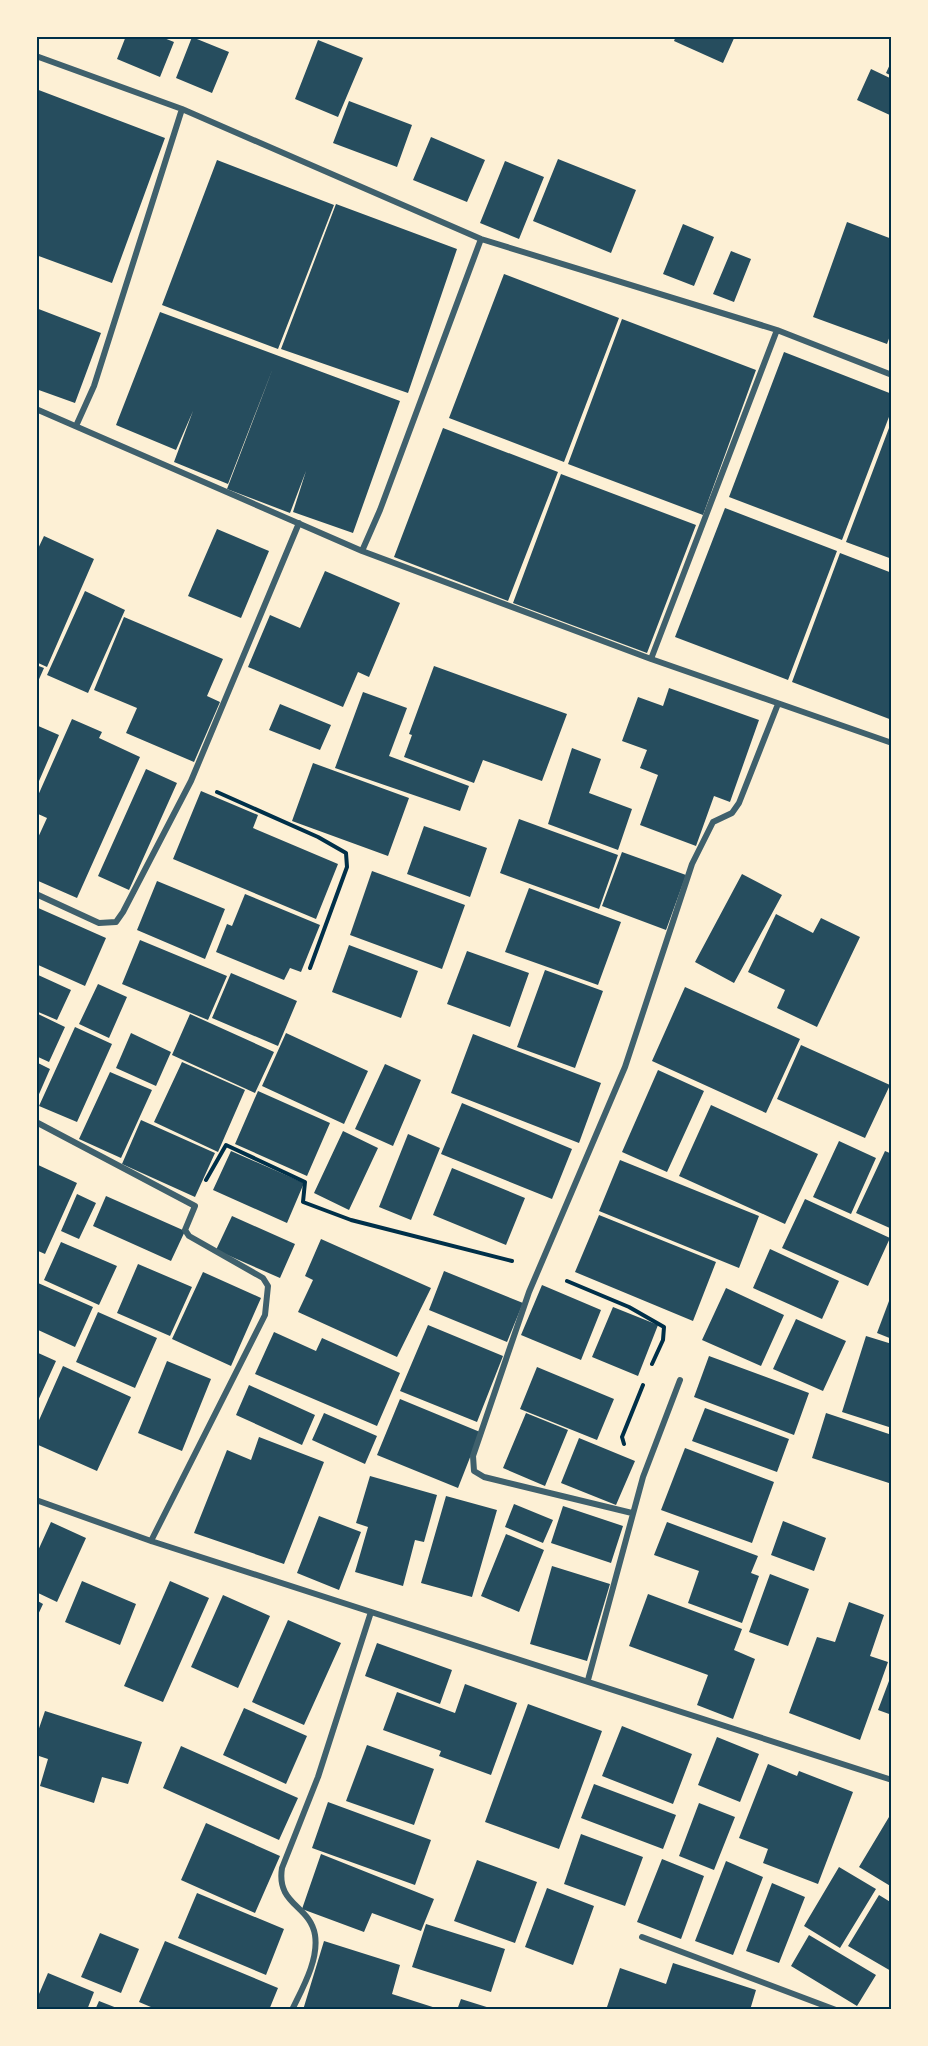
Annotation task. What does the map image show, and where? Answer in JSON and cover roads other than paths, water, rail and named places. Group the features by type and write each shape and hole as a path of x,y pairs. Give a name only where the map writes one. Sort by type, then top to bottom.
{"street":[{"path":"36,56 182,109 481,238 777,330 892,375"},
{"path":"76,426 94,386 182,109"},
{"path":"362,551 380,510 481,238"},
{"path":"651,659 777,330"},
{"path":"36,409 362,551 651,659 892,743"},
{"path":"36,894 99,922 116,922 138,886 191,781 298,523"},
{"path":"632,1513 484,1478 474,1471 473,1456 540,1268 625,1067 692,864 713,822 732,813 739,803 778,704"},
{"path":"36,1122 195,1206 186,1232 263,1278 268,1286 265,1315 151,1541"},
{"path":"588,1680 632,1513 680,1380"},
{"path":"36,1500 151,1541 588,1680 892,1780"},
{"path":"292,2010 304,1986 315,1950 315,1935 311,1923 284,1895 280,1881 282,1868 318,1777 370,1612"},
{"path":"642,1937 836,2010"}]}
